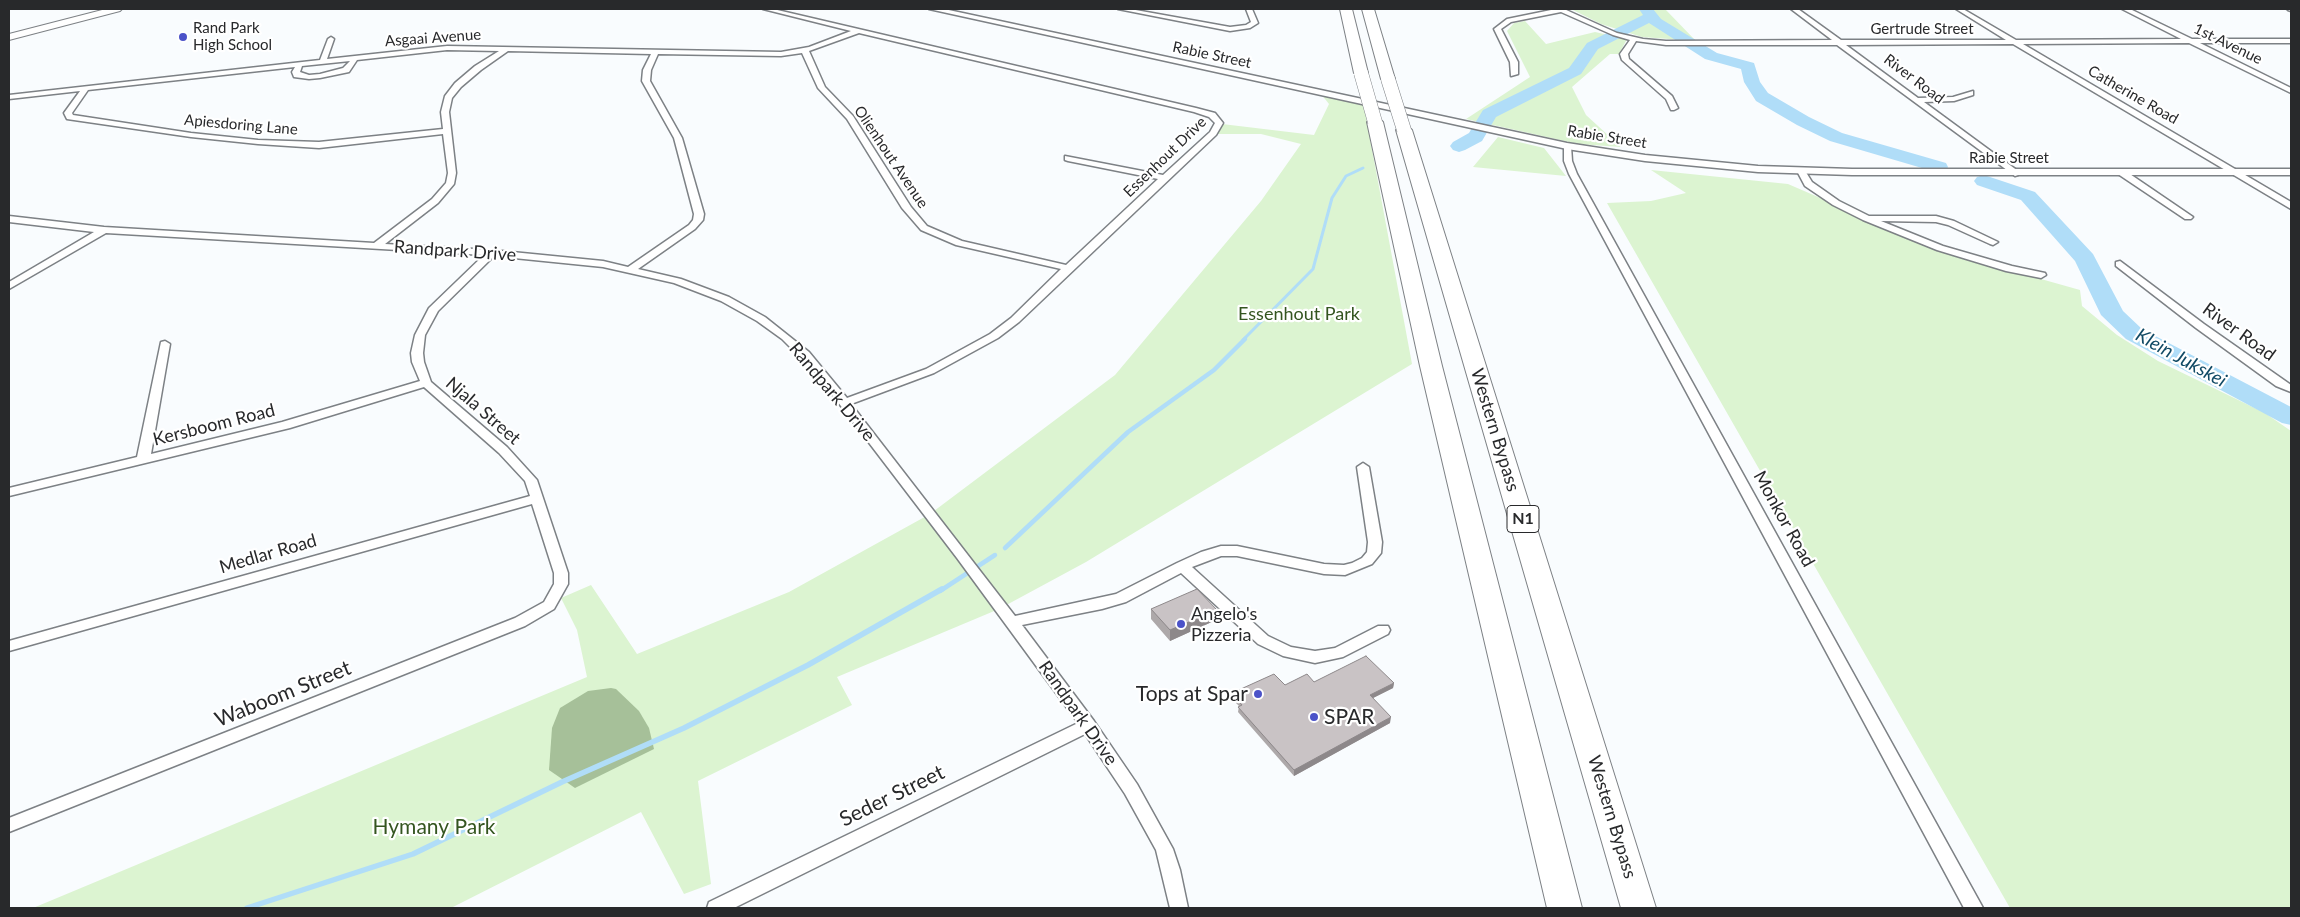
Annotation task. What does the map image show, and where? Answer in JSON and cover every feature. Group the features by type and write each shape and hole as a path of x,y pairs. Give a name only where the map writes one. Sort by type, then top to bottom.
{"highway":[{"path":"1346,9 1375,122 1431,366 1565,908"},
{"name":"Western Bypass","path":"1368,9 1561,643 1639,908"}],"main road":[{"path":"9,32 97,9"},
{"path":"9,38 117,9"}],"street":[{"name":"Essenhout Drive","path":"766,9 1196,110 1216,118 1219,125 1213,133 1014,320 976,348 930,372 844,403"},
{"name":"Rabie Street","path":"933,9 1567,146 1688,163 1801,171 2015,173 2291,172"},
{"path":"1121,9 1230,29 1248,27 1255,23 1249,9"},
{"name":"River Road","path":"1794,9 2015,173"},
{"name":"Catherine Road","path":"1959,9 2237,172 2291,206"},
{"name":"1st Avenue","path":"2125,9 2291,91"},
{"path":"1514,74 1514,62 1497,29 1509,20 1561,10"},
{"name":"Gertrude Street","path":"1561,10 1614,34 1630,38 1677,43 2291,41"},
{"name":"Asgaai Avenue","path":"9,97 447,48 525,48 769,55 805,51 858,31"},
{"path":"323,61 331,38"},
{"path":"1630,38 1624,54 1626,60 1669,98 1674,108"},
{"path":"525,48 538,40"},
{"path":"376,246 439,197 450,184 452,173 446,131 445,106 455,88 478,68 508,48"},
{"name":"Olienhout Avenue","path":"805,51 822,88 850,118 907,208 924,228 959,243 1068,268"},
{"path":"630,269 692,227 698,220 699,214 678,138 646,82 647,70 655,52"},
{"path":"300,64 296,72 297,74 309,77 320,76 346,70 353,63 354,58"},
{"name":"Apiesdoring Lane","path":"86,88 68,113 70,117 190,135 258,142 319,145 369,141 446,131"},
{"path":"1918,100 1954,99 1970,93"},
{"name":"Monkor Road","path":"1567,146 1570,166 1578,182 1974,908"},
{"path":"1068,158 1165,178"},
{"path":"1801,171 1808,184 1836,203 1866,218 1940,248 2010,269 2041,275"},
{"path":"2121,172 2188,216"},
{"path":"1866,218 1936,219 1951,223 1993,242"},
{"name":"Randpark Drive","path":"9,219 104,230 564,259 630,269 700,289 761,319 805,354 969,564 1088,725 1131,789 1164,849 1171,870 1179,908"},
{"path":"9,286 104,230"},
{"name":"Njala Street","path":"492,253 433,310 420,335 417,352 426,383 504,450 531,480 558,562 561,584"},
{"name":"River Road","path":"2120,264 2200,326 2280,384 2291,389"},
{"path":"143,461 165,344"},
{"name":"Kersboom Road","path":"9,492 286,425 426,383"},
{"path":"1013,622 1102,604 1122,598 1182,566 1206,555 1221,551 1237,551 1324,569 1345,570 1367,561 1374,553 1375,542 1363,467"},
{"name":"Medlar Road","path":"9,646 538,498"},
{"path":"1182,566 1263,640 1288,652 1315,657 1338,653 1383,630"},
{"name":"Waboom Street","path":"9,825 520,622 549,605 561,584"},
{"name":"Seder Street","path":"716,908 1088,725"}],"green space":[{"path":"1571,9 1665,9 1696,41 1642,37 1601,24"},
{"path":"1525,21 1546,44 1595,32 1627,39 1619,54 1610,54 1572,87 1586,115 1621,147 1578,144 1466,119 1530,77 1507,31 1514,23"},
{"path":"1321,94 1363,101 1412,364 1086,562 999,609 837,677 852,705 698,781 711,884 684,894 641,812 451,908 33,908 587,677 577,630 561,598 591,585 637,654 789,592 930,514 1115,375 1261,201 1301,144 1261,134 1216,134 1222,124 1314,135 1329,104"},
{"path":"1498,137 1544,148 1566,176 1473,167"},
{"path":"1651,170 1788,184 1945,252 2080,290 2082,306 2117,335 2158,361 2265,413 2291,431 2291,908 2010,908 1607,203 1651,201 1686,193"},
{"path":"616,689 639,711 649,728 654,749 575,788 549,770 552,728 560,708 588,691"}],"building":[{"path":"1197,589 1217,610 1170,630 1151,609"},
{"name":"SPAR","path":"1366,656 1394,683 1370,695 1391,717 1294,770 1238,707 1242,705 1232,693 1274,674 1285,685 1307,674 1314,682"}],"waterway":[{"name":"Klein Jukskei","path":"1646,9 1652,17"},
{"path":"1459,146 1476,137 1489,114 1575,71 1592,46 1652,17"},
{"name":"Klein Jukskei","path":"1652,17 1656,22 1711,56 1748,66 1752,82 1762,97 1803,121 1836,137 1939,167"},
{"path":"1243,340 1313,269 1332,198 1346,176 1363,168"},
{"name":"Klein Jukskei","path":"1984,181 2028,196 2085,259 2113,315 2134,334 2291,417"},
{"path":"1005,548 1128,432 1214,370 1245,339"},
{"path":"940,591 995,555"},
{"path":"247,908 413,854 562,782 684,728 808,665 942,589"}],"place":[{"name":"Rand Park High School","path":"183,37"},
{"name":"Angelo's Pizzeria","path":"1181,624"},
{"name":"Tops at Spar","path":"1258,694"},
{"name":"SPAR","path":"1314,717"}],"park label":[{"name":"Essenhout Park","path":"1299,314"},
{"name":"Hymany Park","path":"434,827"}]}
